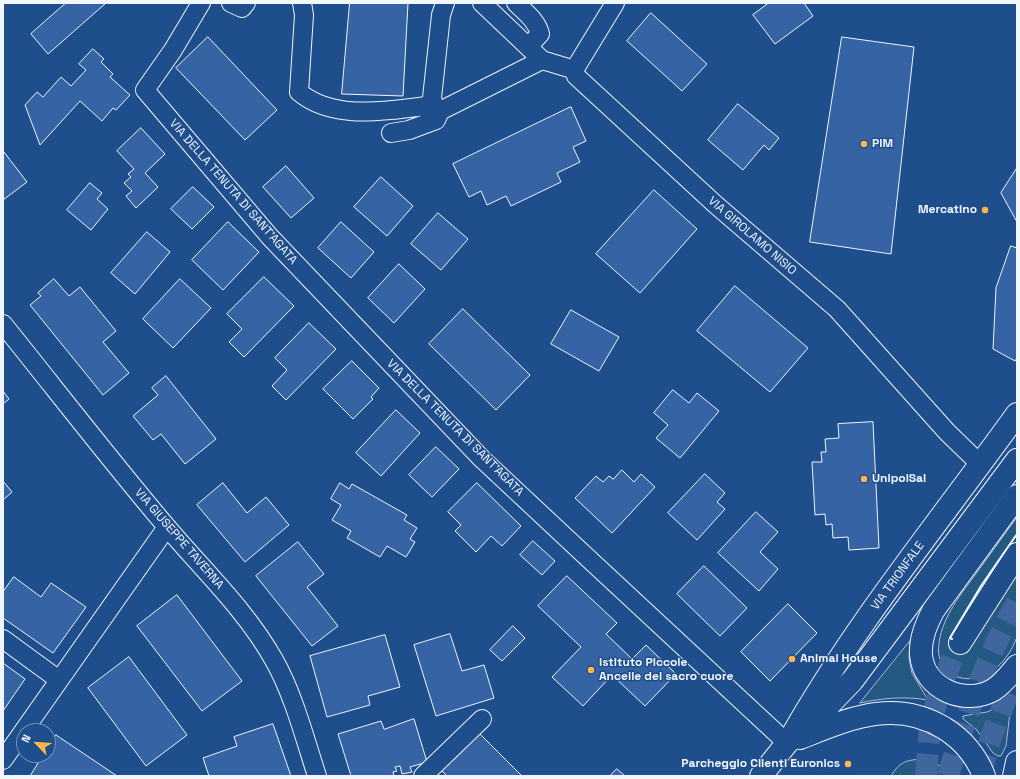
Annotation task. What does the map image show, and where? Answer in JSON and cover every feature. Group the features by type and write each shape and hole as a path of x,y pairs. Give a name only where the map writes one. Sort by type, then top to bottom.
{"main road":[{"name":"VIA TRIONFALE","path":"761,776 787,743 813,697 871,612 1017,414"},
{"name":"VIA TRIONFALE","path":"787,743 826,708 852,681 1017,460"},
{"path":"1017,496 938,603 926,624 921,647 923,665 934,682 947,691 962,696 983,694 993,690 1001,684 1017,666"},
{"path":"960,643 1017,554"},
{"path":"787,743 864,715 890,712 911,714 931,721 956,736 974,756 984,776"},
{"path":"1014,776 1017,762"}],"street":[{"name":"VIA DELLA TENUTA DI SANT'AGATA","path":"201,3 173,50 145,90 270,237 482,458 787,743"},
{"path":"231,3 242,8 246,3"},
{"path":"302,3 304,15 300,92 314,102 348,112 437,108 542,60"},
{"path":"391,133 409,130 436,120 437,108 432,98 441,15 444,3"},
{"path":"482,3 542,60 575,70 615,3"},
{"path":"516,3 534,21 540,34 528,46"},
{"name":"VIA GIROLAMO NISIO","path":"575,70 578,79 716,205 837,309 947,432 980,464"},
{"name":"VIA GIUSEPPE TAVERNA","path":"3,324 167,527 231,600 260,638 274,659 286,683 317,776"},
{"path":"3,760 167,527"},
{"path":"3,639 60,680"},
{"path":"423,776 482,719"}],"shaded area":[{"path":"1017,517 1017,534 981,586 950,638 968,648 1017,570 1017,637 1007,656 992,671 983,676 973,678 955,676 947,671 942,664 939,654 941,633 954,605"},
{"path":"910,641 909,658 912,673 928,700 894,698 860,703"},
{"path":"1011,704 1006,746 1001,756 998,756 993,753 976,729 963,719 963,716 987,712 998,707"},
{"path":"923,759 938,764 949,776 891,776 894,771 904,762"}],"building":[{"path":"66,3 106,3 48,54 31,34"},
{"path":"350,3 408,3 403,96 342,94"},
{"path":"769,3 804,3 813,16 775,44 753,15"},
{"path":"651,13 707,64 682,91 627,41"},
{"path":"208,37 277,110 245,140 176,68"},
{"name":"PIM","path":"842,37 914,47 891,254 810,242"},
{"path":"93,49 104,59 101,62 113,74 110,77 130,95 116,110 113,108 102,121 80,101 40,145 25,105 37,92 43,97 61,77 71,86 86,70 79,64"},
{"path":"738,104 779,138 769,150 764,145 743,170 708,140"},
{"path":"571,107 586,141 573,147 580,162 557,173 561,182 511,206 506,196 487,205 481,191 469,197 453,164"},
{"path":"141,128 165,154 145,173 158,187 136,208 126,196 132,191 124,183 131,177 128,174 134,169 117,151"},
{"path":"4,152 27,182 3,200 3,153"},
{"path":"286,166 314,198 291,218 263,187"},
{"path":"1017,168 1017,222 1001,193"},
{"path":"381,177 413,206 387,236 354,207"},
{"path":"90,183 102,193 97,199 108,209 91,230 67,210"},
{"path":"193,187 214,207 192,229 171,209"},
{"path":"654,190 697,229 640,293 596,254"},
{"path":"438,213 468,239 441,270 411,244"},
{"path":"228,222 259,252 223,290 192,260"},
{"path":"341,222 374,252 351,278 318,248"},
{"path":"147,232 170,252 135,294 111,273"},
{"path":"1011,246 1017,248 1017,358 1015,361 993,349 996,288"},
{"path":"399,264 425,289 394,323 368,298"},
{"path":"264,277 294,306 244,357 229,342 242,329 227,314"},
{"path":"54,279 69,296 80,287 116,331 103,342 129,373 103,395 30,305 41,296 38,293"},
{"path":"180,279 211,308 173,348 143,319"},
{"path":"735,286 808,348 770,392 697,331"},
{"path":"463,309 530,375 496,410 429,344"},
{"path":"571,310 619,337 599,371 551,344"},
{"path":"309,323 336,349 286,400 272,386 287,370 275,358"},
{"path":"352,361 379,388 371,397 373,399 353,419 323,389"},
{"path":"166,376 216,439 185,464 161,434 153,440 133,416 158,395 152,388"},
{"path":"673,390 689,403 697,393 719,411 680,458 656,438 668,425 654,413"},
{"path":"3,391 9,399 3,404"},
{"path":"396,410 420,433 381,476 356,453"},
{"path":"873,422 879,548 849,550 848,537 833,538 832,524 826,525 825,514 815,515 812,462 822,462 821,452 826,452 825,439 839,438 838,424"},
{"path":"436,447 459,469 432,497 409,475"},
{"path":"622,470 634,482 641,474 655,487 612,533 575,498 596,476 603,482 609,476 613,479"},
{"path":"705,474 725,493 717,502 725,509 697,540 668,513"},
{"path":"3,481 12,492 3,500"},
{"path":"223,483 247,513 266,497 289,525 245,562 197,505"},
{"path":"340,483 349,489 352,484 407,515 404,520 417,528 410,539 415,542 406,557 387,546 380,557 347,538 351,531 332,520 341,505 331,499"},
{"path":"477,483 521,526 502,546 491,536 476,552 455,531 461,525 448,512"},
{"path":"756,512 778,532 760,552 778,569 759,591 718,553"},
{"path":"533,541 555,561 542,575 520,555"},
{"path":"298,542 324,574 307,587 338,626 312,646 256,576"},
{"path":"704,566 747,608 720,636 677,594"},
{"path":"567,576 617,623 606,634 632,659 646,645 676,674 645,706 612,675 583,706 552,677 581,647 538,606"},
{"path":"14,577 41,597 51,583 86,607 53,653 3,618 3,592"},
{"path":"177,595 242,681 202,711 137,626"},
{"path":"788,604 817,633 770,681 741,652"},
{"path":"513,626 525,638 502,661 490,650"},
{"path":"450,634 462,671 484,665 494,698 436,716 414,645"},
{"path":"385,635 400,687 368,696 370,705 327,717 310,656"},
{"path":"129,657 187,735 146,766 88,688"},
{"path":"3,663 25,679 3,711"},
{"path":"414,719 427,762 410,767 412,772 402,774 400,766 395,767 397,771 393,772 394,776 351,776 338,734 381,721 384,729"},
{"path":"273,724 291,776 209,776 203,758 237,746 234,737"},
{"path":"479,733 522,776 447,776 442,771"},
{"path":"56,735 117,776 30,776 38,763 56,763"},
{"path":"617,769 625,776 610,776"}],"tunnel":[{"path":"948,776 962,731 986,666 1017,603"},
{"path":"926,776 930,730 935,708 950,664 960,643"},
{"path":"980,776 991,737 1017,670"}],"wall":[{"path":"952,639 950,638 981,586 1017,534"}],"place":[{"name":"PIM","path":"864,144"},
{"name":"Mercatino","path":"985,210"},
{"name":"UnipolSai","path":"864,479"},
{"name":"Animal House","path":"792,659"},
{"name":"Istituto Piccole Ancelle del sacro cuore","path":"591,670"},
{"name":"Parcheggio Clienti Euronics","path":"848,764"}]}
